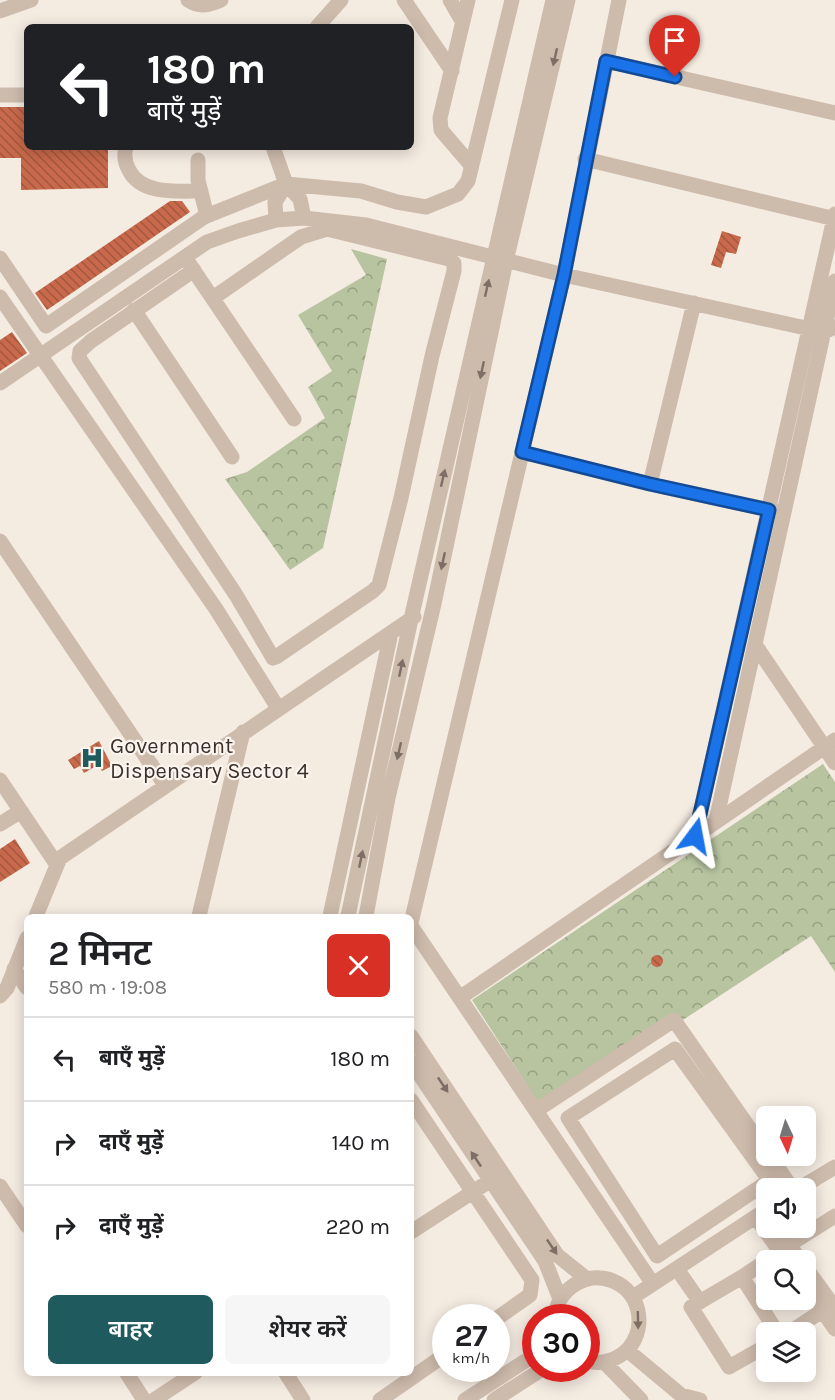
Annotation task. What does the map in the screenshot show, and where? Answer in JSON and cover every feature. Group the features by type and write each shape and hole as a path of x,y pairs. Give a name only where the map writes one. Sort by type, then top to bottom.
{"street":[{"path":"0,11 31,0"},
{"path":"188,0 196,5 204,6 221,0"},
{"path":"320,24 341,0"},
{"path":"404,0 452,71"},
{"path":"450,0 462,21"},
{"path":"468,0 440,118 441,130 471,165"},
{"path":"0,258 46,326 207,216 286,184 361,191 397,202 426,207 458,194 468,180 512,0"},
{"path":"366,914 388,798 434,604 500,259 553,0"},
{"path":"348,914 411,619 500,259 568,0"},
{"path":"414,914 564,275 585,159 619,0"},
{"path":"606,61 835,113"},
{"path":"0,95 24,95"},
{"path":"125,150 127,166 133,178 145,186 161,190 201,191"},
{"path":"274,150 286,184 300,199 304,218"},
{"path":"585,159 835,217 823,329 769,510 695,836"},
{"path":"198,160 198,180 207,216"},
{"path":"276,220 275,202 286,184"},
{"path":"0,383 207,242 276,220 304,218 366,225 564,275 823,329"},
{"path":"194,270 91,341 80,351 79,358 236,595 273,658 379,585 454,271 454,263 449,259 327,229 301,237 213,298"},
{"path":"185,257 294,419"},
{"path":"716,821 835,281"},
{"path":"0,297 216,609 278,708"},
{"path":"650,484 694,303"},
{"path":"134,310 232,457"},
{"path":"522,452 650,484 784,513"},
{"path":"0,541 165,785"},
{"path":"216,609 236,595"},
{"path":"37,914 60,858 434,604"},
{"path":"330,914 390,633"},
{"path":"756,646 830,744 835,763"},
{"path":"199,914 243,732"},
{"path":"461,997 830,744"},
{"path":"0,780 57,865"},
{"path":"0,824 21,811"},
{"path":"414,929 653,1284"},
{"path":"0,996 7,988 24,945"},
{"path":"14,969 24,984"},
{"path":"537,1110 674,1020 756,1136"},
{"path":"660,1028 768,1178"},
{"path":"414,1041 545,1261 560,1299"},
{"path":"675,1048 568,1118 657,1256 756,1194"},
{"path":"414,1069 557,1255 587,1279"},
{"path":"414,1105 532,1280 530,1295 510,1309"},
{"path":"816,1178 835,1167"},
{"path":"414,1230 496,1176"},
{"path":"0,1186 24,1222"},
{"path":"784,1250 835,1216"},
{"path":"633,1297 756,1218"},
{"path":"756,1268 691,1307 729,1367 756,1352"},
{"path":"677,1269 700,1302"},
{"path":"742,1277 771,1322"},
{"path":"559,1304 560,1299 577,1283 587,1279 600,1278 613,1281 633,1297 640,1319 634,1341 627,1350 612,1360 600,1362"},
{"path":"816,1286 829,1309 835,1329"},
{"path":"816,1297 829,1309"},
{"path":"807,1322 829,1309"},
{"path":"627,1350 681,1395 700,1400"},
{"path":"603,1362 641,1400"},
{"path":"465,1400 522,1363"},
{"path":"380,1400 432,1364"},
{"path":"129,1376 144,1400"},
{"path":"154,1400 190,1376"},
{"path":"288,1376 303,1400"},
{"path":"494,1400 522,1382"}],"green space":[{"path":"351,249 387,259 323,548 290,570 225,479 247,472 325,418 308,387 332,371 298,315 366,275"},
{"path":"823,764 835,782 835,972 811,936 544,1111 472,1000"}],"building":[{"path":"0,107 24,107 24,150 108,150 108,188 21,190 21,158 0,158"},
{"path":"170,201 182,201 190,212 47,310 35,293"},
{"path":"722,231 741,237 736,254 726,252 721,268 711,265"},
{"path":"12,332 27,353 0,371 0,340"},
{"path":"99,741 112,766 102,771 98,765 84,773 80,766 74,769 68,760"},
{"path":"15,839 30,863 0,882 0,849"},
{"path":"659,955 662,956 662,966 655,967 652,966 651,959 652,956"}],"place":[{"name":"Government Dispensary Sector 4","path":"92,758"}],"route":[{"path":"675,77 606,61 564,275 522,452 650,484 769,510 695,836"}]}
